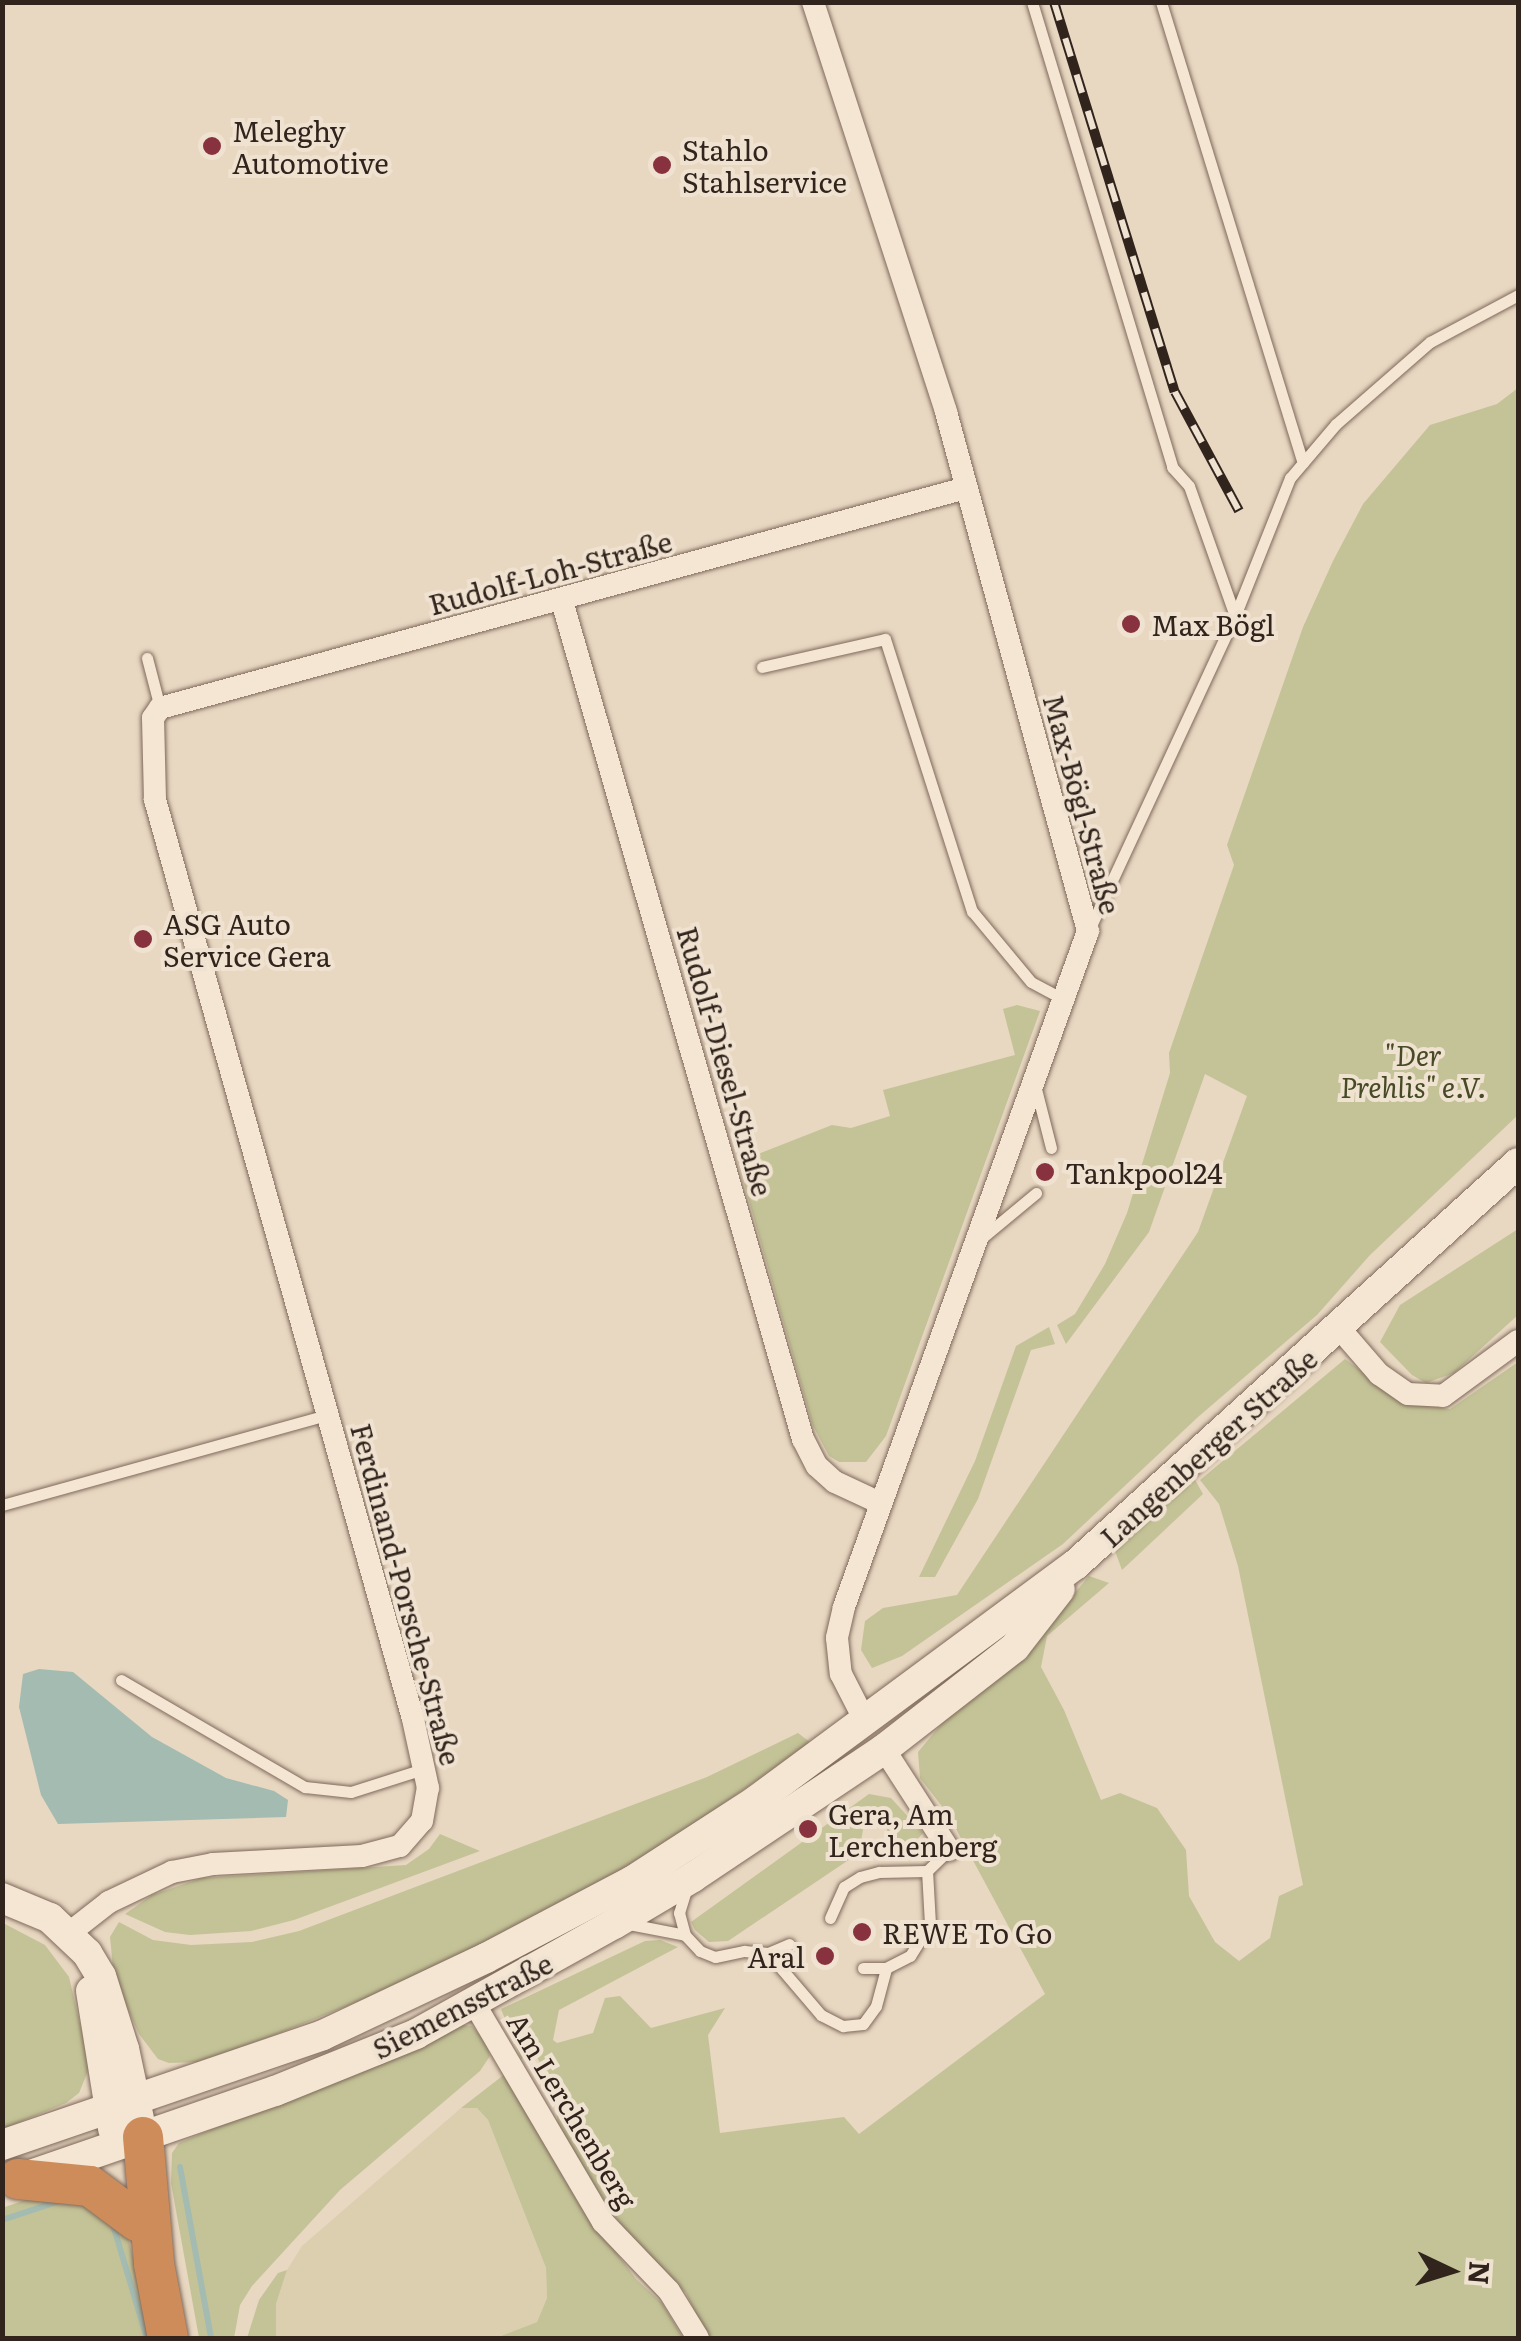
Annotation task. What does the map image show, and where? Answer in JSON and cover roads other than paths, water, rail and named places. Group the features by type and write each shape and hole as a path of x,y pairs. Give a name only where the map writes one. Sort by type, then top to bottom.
{"highway":[{"path":"126,2123 137,2220 154,2264"},
{"path":"126,2123 168,2338"},
{"path":"8,2170 90,2186 137,2220"}],"main road":[{"name":"Langenberger Straße","path":"866,1722 1076,1565 1340,1329 1518,1163"},
{"name":"Langenberger Straße","path":"884,1748 1014,1647 1050,1605 1076,1565"},
{"path":"866,1722 884,1748"},
{"name":"Siemensstraße","path":"8,2170 323,2036 486,1958 632,1881 866,1722"},
{"name":"Siemensstraße","path":"126,2123 319,2074 416,2034 693,1877 884,1748"},
{"path":"2,1898 50,1918 87,1954 110,1998 126,2123"}],"street":[{"name":"Max-Bögl-Straße","path":"813,2 946,412 1088,932 880,1503 838,1638 845,1688 866,1722"},
{"name":"Rudolf-Loh-Straße","path":"156,713 966,488"},
{"name":"Rudolf-Diesel-Straße","path":"562,600 804,1439 817,1466 835,1482 880,1503"},
{"name":"Ferdinand-Porsche-Straße","path":"68,1934 108,1902 172,1872 213,1864 362,1856 400,1846 422,1821 428,1788 426,1768 155,800 156,713"},
{"name":"Langenberger Straße","path":"1340,1329 1378,1374 1408,1394 1444,1396 1518,1341"},
{"path":"884,1748 949,1850"},
{"name":"Am Lerchenberg","path":"474,2003 603,2222 669,2291 698,2338"}],"lane":[{"path":"1032,2 1172,467 1190,486 1235,616"},
{"path":"1162,2 1303,462"},
{"path":"1088,932 1235,616 1290,478 1336,424 1430,342 1518,295"},
{"path":"762,667 885,639 972,911 1031,982 1064,998"},
{"path":"147,658 156,713"},
{"path":"1035,1083 1051,1148"},
{"path":"976,1243 1036,1192"},
{"name":"Ferdinand-Porsche-Straße","path":"2,1506 328,1416"},
{"path":"120,1680 304,1787 351,1792 426,1768"},
{"path":"830,1918 844,1887 860,1877 879,1872 927,1871 949,1850"},
{"path":"862,1968 886,1968 910,1956 930,1924 927,1871"},
{"path":"685,1936 679,1914 693,1877"},
{"path":"614,1924 658,1927 685,1936 700,1951 716,1957 744,1951 768,1952 790,1944"},
{"path":"768,1952 800,1995 821,2014 844,2026 863,2024 876,2006 886,1968"}],"waterway":[{"path":"180,2167 211,2338"},
{"path":"2,2220 59,2201"},
{"path":"113,2225 147,2338"}],"railway":[{"path":"1054,2 1175,392 1239,511"}],"place":[{"name":"Meleghy Automotive","path":"212,146"},
{"name":"Stahlo Stahlservice","path":"662,165"},
{"name":"Max Bögl","path":"1131,624"},
{"name":"ASG Auto Service Gera","path":"143,939"},
{"name":"Tankpool24","path":"1045,1172"},
{"name":"Gera, Am Lerchenberg","path":"808,1829"},
{"name":"REWE To Go","path":"862,1932"},
{"name":"Aral","path":"825,1956"}],"park label":[{"name":"\"Der Prehlis\" e.V.","path":"1413,1070"}]}
